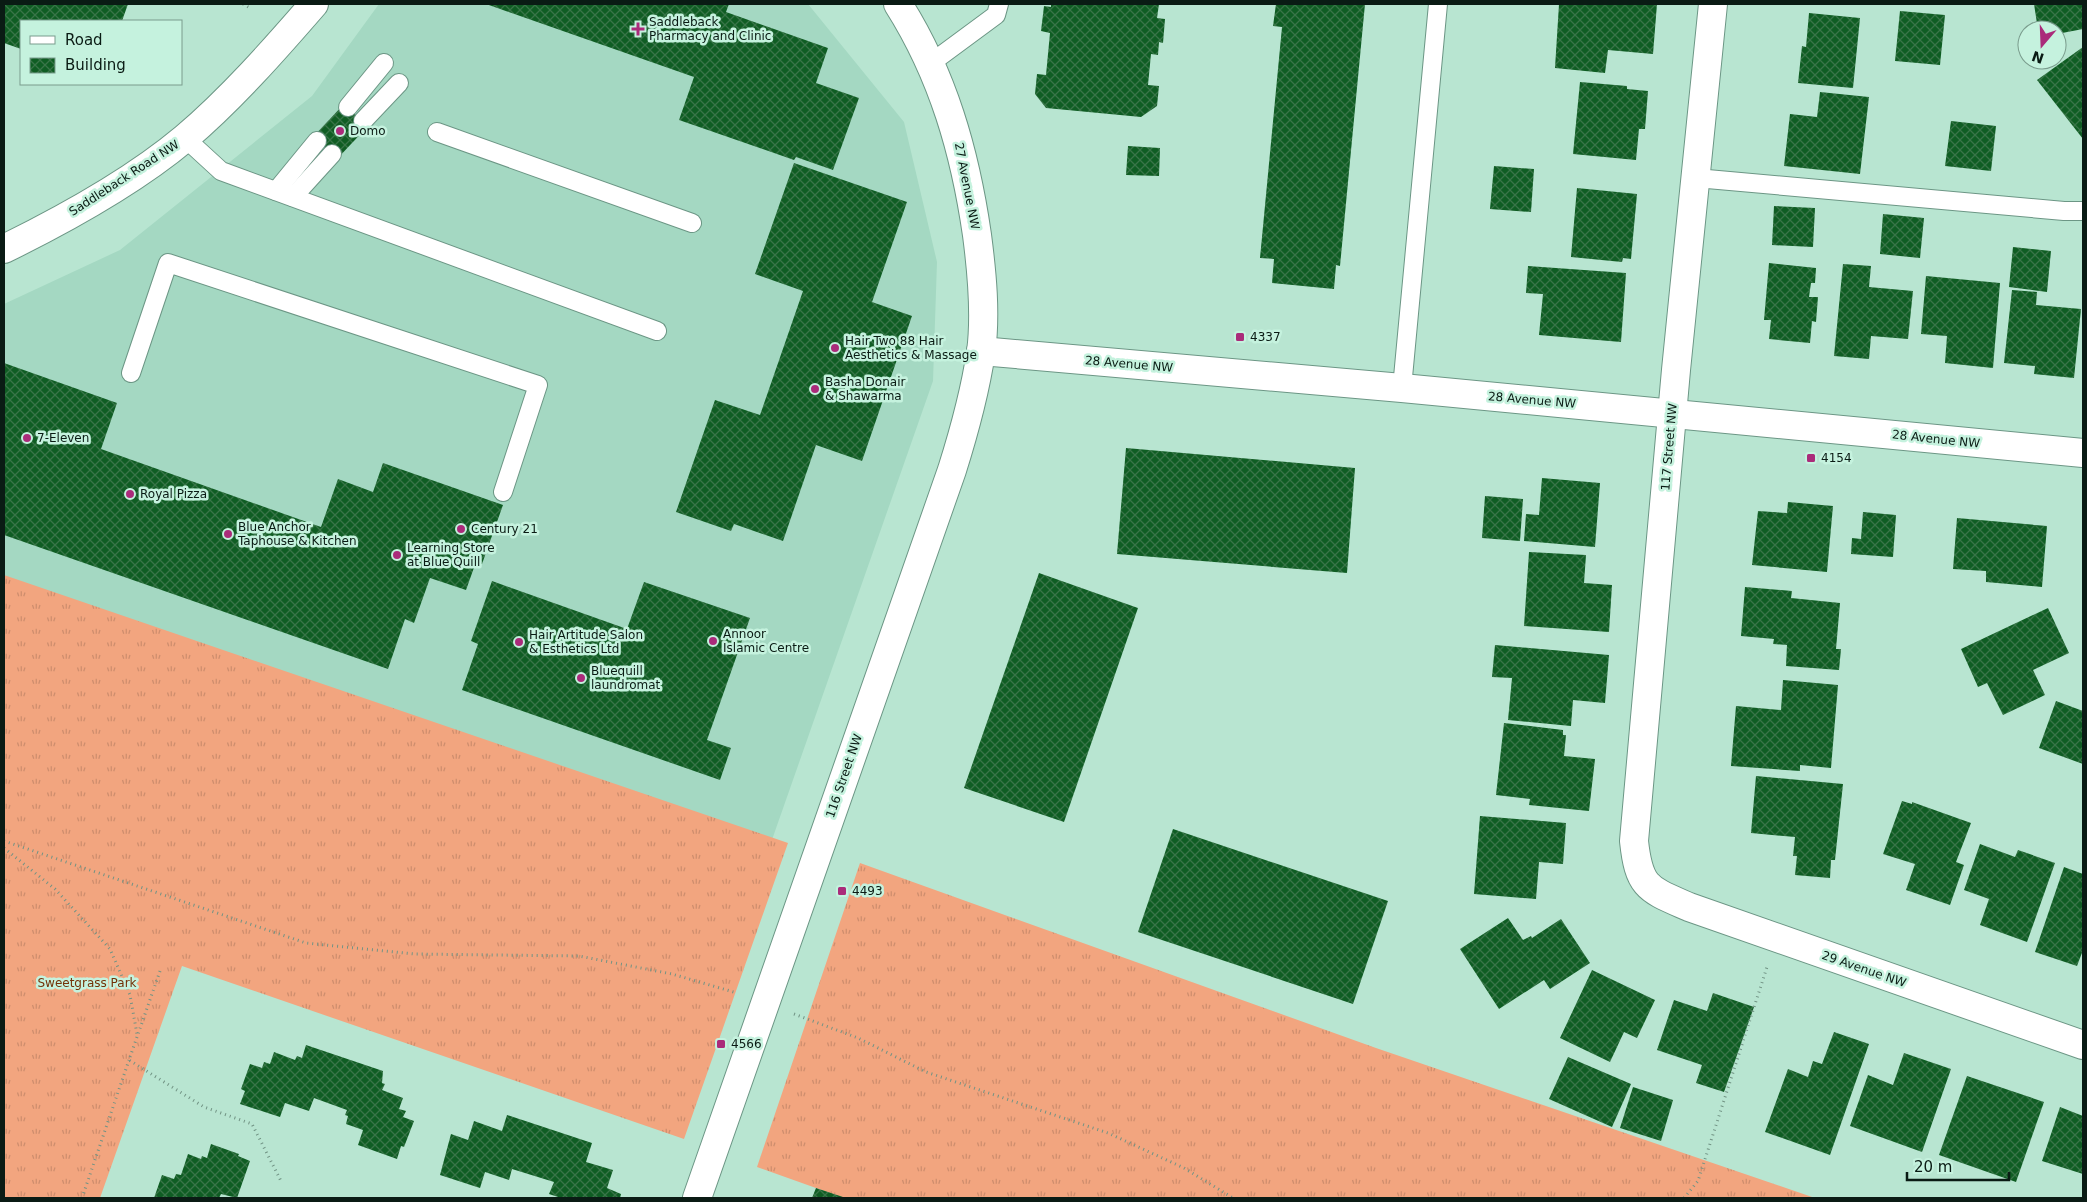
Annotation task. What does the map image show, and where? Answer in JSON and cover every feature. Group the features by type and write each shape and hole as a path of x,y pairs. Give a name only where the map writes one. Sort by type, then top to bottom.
{"street":[{"name":"Saddleback Road NW","path":"4,249 39,232 100,196 185,138 272,51 314,4"},
{"name":"27 Avenue NW","path":"898,4 931,63 962,150 972,200 981,268 981,351"},
{"name":"117 Street NW","path":"1648,887 1637,868 1634,841 1672,413 1712,4"},
{"name":"28 Avenue NW","path":"981,351 1402,388 2083,453"},
{"name":"116 Street NW","path":"697,1198 963,437 981,351"},
{"name":"29 Avenue NW","path":"1648,887 1689,907 2083,1045"}],"lane":[{"path":"931,63 996,15 999,4"},
{"path":"1402,388 1438,4"},
{"path":"348,107 384,63"},
{"path":"363,121 399,83"},
{"path":"438,132 692,223"},
{"path":"185,138 221,170 657,331"},
{"path":"276,191 317,141"},
{"path":"293,197 332,154"},
{"path":"1696,178 2064,211 2083,211"},
{"path":"131,373 168,263 538,385 503,492"}],"path":[{"path":"243,4 250,8"},
{"path":"4,841 306,943 414,954 579,956 672,974 733,991"},
{"path":"4,848 55,889 110,950 130,995 138,1036"},
{"path":"1684,1198 1698,1181 1706,1150 1776,938"},
{"path":"82,1198 160,971"},
{"path":"800,1016 858,1038 926,1072 1108,1133 1184,1168 1233,1198"},
{"path":"129,1060 204,1107 252,1124 282,1183"}],"shaded area":[{"path":"379,4 808,4 904,122 937,262 933,381 767,854 4,591 4,304 120,250 312,96"}],"green space":[{"name":"Sweetgrass Park","path":"4,575 788,843 684,1139 182,966 100,1198 4,1198"},
{"path":"860,863 1376,1048 1815,1198 844,1198 757,1167"}],"building":[{"path":"4,4 128,4 122,20 20,20 20,49 4,43"},
{"path":"486,4 729,4 726,12 828,48 816,83 859,98 833,170 796,157 794,160 679,120 694,77"},
{"path":"1051,4 1159,4 1157,18 1165,19 1163,43 1159,42 1158,55 1151,54 1148,85 1159,86 1157,106 1141,117 1046,108 1035,94 1037,74 1046,75 1050,33 1041,31 1044,6 1051,7"},
{"path":"1276,4 1365,4 1340,266 1336,265 1334,289 1272,283 1274,259 1260,258 1282,27 1273,26"},
{"path":"1559,4 1657,4 1653,54 1608,50 1605,73 1555,68"},
{"path":"2034,4 2083,4 2083,29 2067,32 2067,20 2036,20"},
{"path":"1900,11 1945,15 1940,65 1895,61"},
{"path":"1809,13 1860,18 1853,88 1798,83 1802,46 1806,47"},
{"path":"2083,47 2083,139 2037,80 2051,70 2067,70 2067,58"},
{"path":"1580,82 1627,86 1627,89 1648,91 1645,129 1639,129 1636,160 1573,154"},
{"path":"1820,92 1869,97 1860,174 1784,166 1790,114 1817,117"},
{"name":"Domo","path":"344,104 368,126 337,159 313,137"},
{"path":"1951,121 1996,126 1991,171 1945,166"},
{"path":"1128,146 1160,148 1159,176 1126,175"},
{"path":"794,163 907,202 872,302 912,316 862,461 816,445 783,541 734,524 731,531 676,512 715,400 760,415 803,291 755,274"},
{"path":"1494,166 1534,169 1531,212 1490,209"},
{"path":"1577,188 1637,194 1631,259 1623,258 1622,262 1571,257"},
{"path":"1774,206 1815,208 1813,247 1772,245"},
{"path":"1883,214 1924,218 1920,258 1880,254"},
{"path":"2013,247 2051,251 2047,292 2009,287"},
{"path":"1769,263 1816,268 1815,283 1811,283 1809,297 1818,297 1816,322 1812,321 1810,343 1769,339 1771,320 1764,320"},
{"path":"1843,264 1871,266 1869,287 1913,291 1908,339 1871,336 1869,359 1834,356"},
{"path":"1528,266 1626,273 1621,342 1539,335 1543,294 1526,293"},
{"path":"1926,276 2000,283 1993,368 1945,363 1947,336 1921,334"},
{"path":"2012,290 2037,292 2036,305 2081,309 2074,378 2034,374 2035,366 2004,363"},
{"path":"4,363 117,403 101,449 321,527 338,479 373,492 383,463 503,505 482,564 476,562 466,590 430,578 414,623 405,619 388,669 4,535"},
{"path":"1126,448 1355,468 1347,573 1117,554"},
{"path":"1542,478 1600,483 1595,547 1524,541 1526,514 1539,515"},
{"path":"1485,496 1523,499 1520,541 1482,538"},
{"path":"1788,502 1833,506 1827,572 1752,565 1758,511 1787,513"},
{"path":"1863,512 1896,515 1893,557 1851,554 1852,538 1861,539"},
{"path":"1957,518 2047,526 2042,587 1986,582 1986,571 1953,569"},
{"path":"1529,552 1586,555 1584,583 1612,585 1609,632 1524,626"},
{"path":"1039,573 1138,608 1064,822 964,788"},
{"path":"492,581 627,629 644,582 750,618 707,740 731,748 720,780 462,690 478,644 471,641"},
{"path":"1745,587 1792,591 1791,598 1840,603 1836,649 1841,649 1839,670 1786,666 1787,645 1773,644 1774,639 1741,636"},
{"path":"2048,608 2069,653 2033,670 2045,695 2003,715 1987,683 1978,687 1961,649"},
{"path":"1495,645 1609,655 1605,703 1573,700 1571,726 1508,720 1512,678 1492,677"},
{"path":"1783,680 1838,685 1831,768 1800,765 1800,771 1731,766 1736,706 1781,710"},
{"path":"2056,701 2083,711 2083,764 2039,748"},
{"path":"1504,723 1563,730 1563,735 1566,735 1564,756 1595,759 1589,811 1529,805 1530,799 1496,795"},
{"path":"1756,776 1843,784 1835,860 1831,860 1830,878 1795,875 1797,856 1793,856 1795,837 1751,833"},
{"path":"1902,801 1912,804 1912,802 1971,823 1956,862 1964,865 1950,905 1906,890 1915,864 1883,854"},
{"path":"1480,816 1566,823 1563,864 1539,862 1536,899 1474,894"},
{"path":"1173,829 1388,901 1353,1004 1138,932"},
{"path":"1980,844 2015,857 2018,850 2055,863 2027,942 1980,925 1989,899 1964,890"},
{"path":"2064,867 2083,874 2083,950 2077,966 2035,952"},
{"path":"1508,918 1523,940 1531,936 1532,938 1561,919 1590,963 1550,989 1544,980 1499,1009 1460,949"},
{"path":"1592,970 1655,1000 1637,1038 1624,1032 1610,1062 1560,1038"},
{"path":"1713,993 1754,1007 1724,1092 1696,1083 1702,1065 1657,1050 1674,1000 1707,1011"},
{"path":"1834,1032 1869,1044 1830,1155 1765,1132 1788,1069 1808,1077 1813,1061 1822,1064"},
{"path":"306,1045 383,1071 382,1083 385,1084 382,1090 403,1098 399,1109 406,1111 403,1117 414,1121 404,1147 401,1146 397,1159 358,1145 363,1130 346,1124 348,1116 345,1115 347,1110 314,1098 309,1111 285,1103 280,1117 240,1104 245,1091 241,1089 250,1064 262,1068 264,1062 270,1064 274,1052 295,1060 297,1056 302,1058"},
{"path":"1904,1053 1951,1069 1922,1152 1850,1126 1868,1075 1893,1085"},
{"path":"1568,1057 1631,1084 1612,1127 1549,1099"},
{"path":"1967,1076 2044,1102 2016,1182 1939,1155"},
{"path":"1633,1087 1673,1100 1661,1141 1620,1128"},
{"path":"2060,1107 2083,1116 2083,1174 2042,1161"},
{"path":"507,1115 592,1143 586,1162 613,1170 607,1188 621,1194 620,1198 561,1198 549,1194 554,1182 512,1169 509,1180 485,1172 480,1188 440,1175 451,1134 468,1140 474,1121 502,1131"},
{"path":"211,1144 239,1154 238,1156 250,1161 237,1198 221,1194 219,1198 154,1198 162,1175 174,1179 176,1174 181,1175 188,1154 201,1159 202,1156 207,1158"},
{"path":"816,1188 846,1198 812,1198"}],"place":[{"name":"Saddleback Pharmacy and Clinic","path":"638,29"},
{"name":"Domo","path":"340,131"},
{"name":"4337","path":"1240,337"},
{"name":"Hair Two 88 Hair Aesthetics & Massage","path":"835,348"},
{"name":"Basha Donair & Shawarma","path":"815,389"},
{"name":"7-Eleven","path":"27,438"},
{"name":"4154","path":"1811,458"},
{"name":"Royal Pizza","path":"130,494"},
{"name":"Century 21","path":"461,529"},
{"name":"Blue Anchor Taphouse & Kitchen","path":"228,534"},
{"name":"Learning Store at Blue Quill","path":"397,555"},
{"name":"Annoor Islamic Centre","path":"713,641"},
{"name":"Hair Artitude Salon & Esthetics Ltd","path":"519,642"},
{"name":"Bluequill laundromat","path":"581,678"},
{"name":"4493","path":"842,891"},
{"name":"4566","path":"721,1044"}]}
